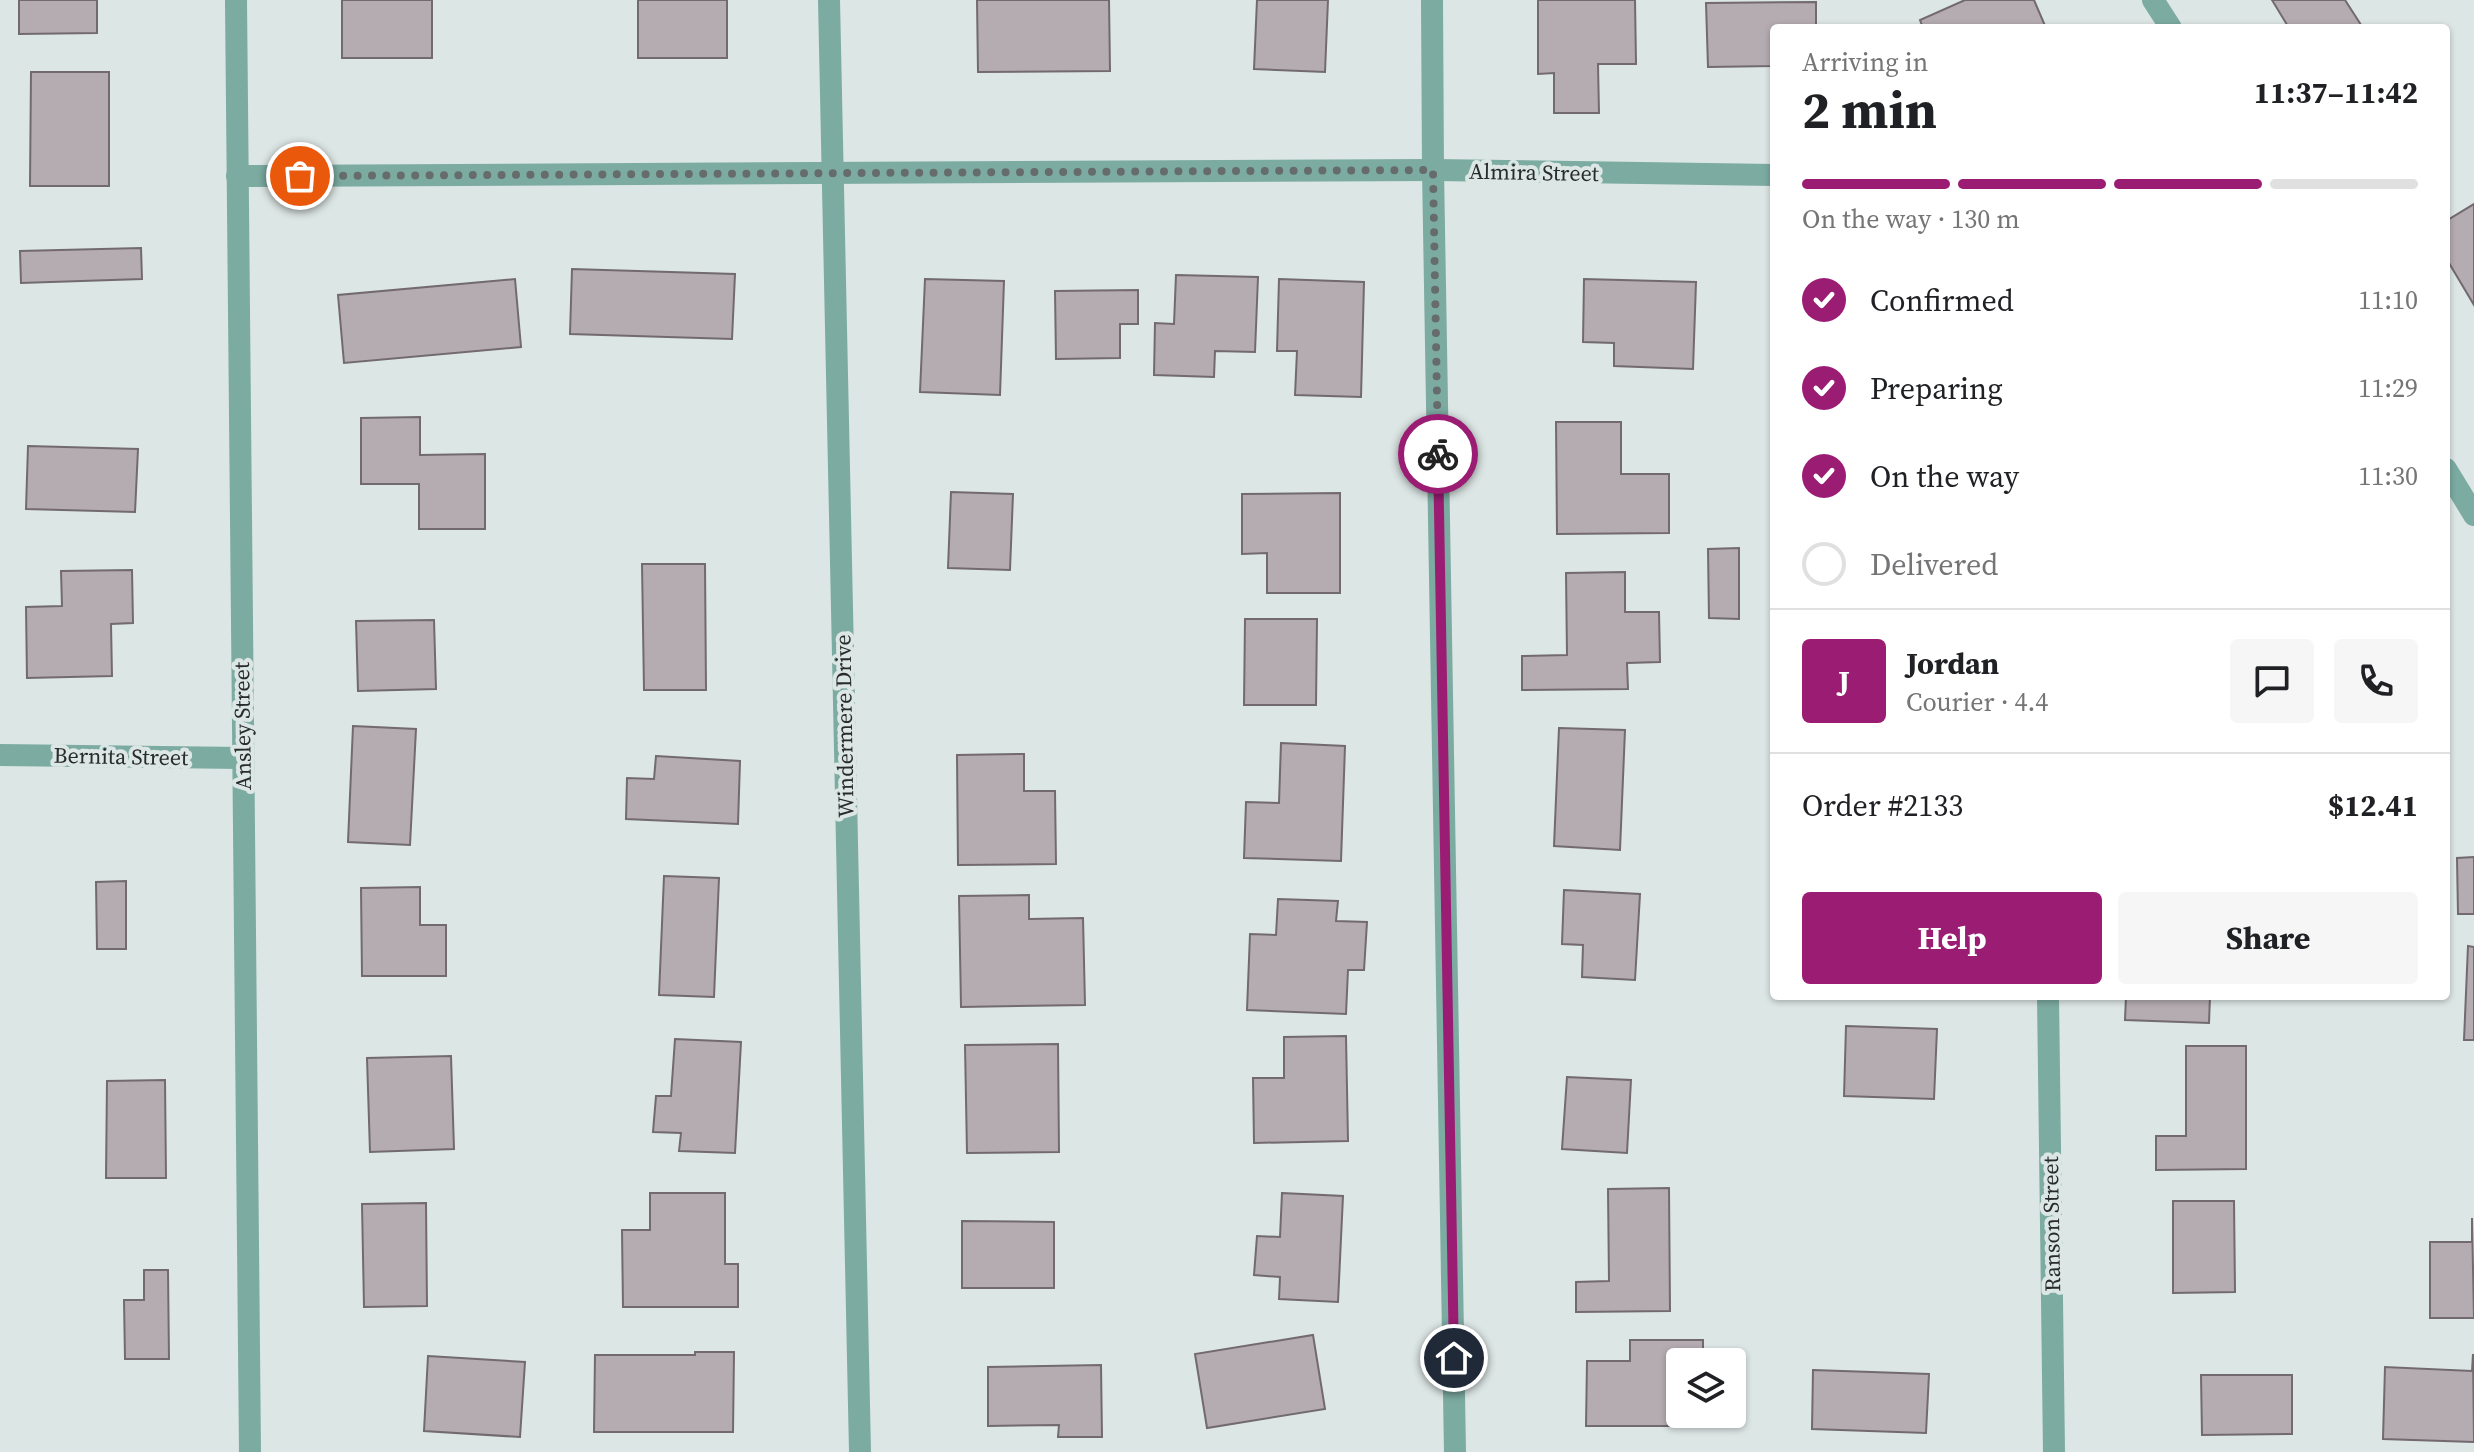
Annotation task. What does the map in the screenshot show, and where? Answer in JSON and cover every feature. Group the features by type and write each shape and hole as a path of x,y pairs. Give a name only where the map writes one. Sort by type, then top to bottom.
{"street":[{"name":"Ansley Street","path":"236,0 250,1452"},
{"name":"Windermere Drive","path":"829,0 860,1452"},
{"path":"1432,0 1455,1452"},
{"path":"2153,0 2168,24"},
{"name":"Almira Street","path":"237,176 1433,170 1770,175"},
{"path":"2450,476 2474,515"},
{"name":"Bernita Street","path":"0,755 242,758"},
{"name":"Ranson Street","path":"2048,1000 2054,1452"}],"building":[{"path":"19,0 97,0 97,33 19,34"},
{"path":"342,0 432,0 432,58 342,58"},
{"path":"638,0 727,0 727,58 638,58"},
{"path":"977,0 1109,0 1110,71 978,72"},
{"path":"1257,0 1328,0 1325,72 1254,69"},
{"path":"1538,0 1635,0 1636,64 1598,64 1599,113 1554,113 1554,73 1538,74"},
{"path":"1965,0 2034,0 2044,24 1922,24 1920,20"},
{"path":"2272,0 2345,0 2360,24 2287,24"},
{"path":"1816,2 1816,24 1770,24 1770,66 1708,67 1706,3"},
{"path":"31,72 109,72 109,186 30,186"},
{"path":"2474,204 2474,305 2450,265 2450,219"},
{"path":"141,248 142,279 21,283 20,251"},
{"path":"572,269 735,274 732,339 570,334"},
{"path":"1176,275 1258,277 1255,352 1215,351 1214,377 1154,375 1155,323 1174,324"},
{"path":"515,279 521,347 344,363 338,295"},
{"path":"925,279 1004,281 1000,395 920,392"},
{"path":"1279,279 1364,282 1361,397 1295,395 1297,351 1277,351"},
{"path":"1584,279 1696,282 1693,369 1614,366 1614,343 1583,342"},
{"path":"1138,290 1138,324 1120,324 1120,358 1056,359 1055,291"},
{"path":"420,417 420,455 485,454 485,529 419,529 419,484 361,484 361,418"},
{"path":"1556,422 1621,422 1621,474 1669,474 1669,533 1557,534"},
{"path":"28,446 138,449 135,512 26,509"},
{"path":"951,492 1013,494 1010,570 948,568"},
{"path":"1340,493 1340,593 1267,593 1267,553 1242,554 1242,494"},
{"path":"1739,548 1739,619 1709,618 1708,549"},
{"path":"642,564 705,564 706,690 644,690"},
{"path":"132,570 133,623 111,624 112,676 27,678 26,607 62,606 61,571"},
{"path":"1625,572 1625,612 1659,612 1660,662 1627,663 1628,689 1522,690 1522,656 1567,655 1566,573"},
{"path":"1245,619 1317,619 1316,705 1244,705"},
{"path":"434,620 436,689 358,691 356,621"},
{"path":"353,726 416,729 410,845 348,842"},
{"path":"1559,728 1625,730 1620,850 1554,846"},
{"path":"1281,743 1345,746 1341,861 1244,858 1246,802 1279,803"},
{"path":"1024,754 1024,791 1055,791 1056,864 958,865 957,755"},
{"path":"656,756 740,761 738,824 626,819 627,778 654,779"},
{"path":"2474,857 2474,914 2458,914 2457,858"},
{"path":"664,876 719,878 714,997 659,995"},
{"path":"126,881 126,949 97,949 96,882"},
{"path":"420,887 420,925 446,925 446,976 362,976 361,888"},
{"path":"1564,890 1640,894 1635,980 1582,977 1583,945 1562,944"},
{"path":"1029,895 1029,919 1083,918 1085,1005 961,1007 959,896"},
{"path":"1278,899 1338,901 1336,921 1367,922 1364,970 1348,970 1346,1014 1247,1010 1250,934 1276,935"},
{"path":"2468,946 2474,947 2474,1040 2464,1040"},
{"path":"2126,1000 2210,1000 2209,1023 2125,1020"},
{"path":"1846,1026 1937,1029 1934,1099 1844,1096"},
{"path":"1346,1036 1348,1141 1254,1143 1253,1078 1284,1078 1284,1037"},
{"path":"675,1039 741,1042 735,1153 679,1151 681,1133 653,1132 656,1096 671,1096"},
{"path":"1058,1044 1059,1152 967,1153 965,1045"},
{"path":"2186,1046 2246,1046 2246,1169 2156,1170 2156,1136 2186,1136"},
{"path":"451,1056 454,1149 370,1152 367,1058"},
{"path":"1567,1077 1631,1080 1627,1153 1562,1149"},
{"path":"165,1080 166,1178 106,1178 107,1081"},
{"path":"1669,1188 1670,1311 1576,1312 1576,1282 1609,1281 1608,1189"},
{"path":"650,1193 725,1193 725,1264 738,1264 738,1307 623,1307 622,1230 650,1230"},
{"path":"1282,1193 1343,1196 1338,1302 1279,1299 1280,1277 1254,1275 1257,1236 1280,1237"},
{"path":"2173,1201 2234,1201 2235,1292 2173,1293"},
{"path":"426,1203 427,1306 364,1307 362,1204"},
{"path":"2472,1218 2474,1318 2430,1318 2430,1242 2472,1242"},
{"path":"962,1221 1054,1222 1054,1288 962,1288"},
{"path":"144,1270 168,1270 169,1359 125,1359 124,1300 144,1300"},
{"path":"1313,1335 1325,1409 1207,1428 1195,1354"},
{"path":"1630,1340 1703,1340 1703,1348 1666,1348 1666,1426 1586,1426 1587,1361 1630,1361"},
{"path":"695,1352 734,1352 733,1432 594,1432 595,1355 695,1355"},
{"path":"2473,1354 2474,1442 2383,1439 2385,1367 2472,1371"},
{"path":"428,1356 525,1362 520,1437 424,1431"},
{"path":"1101,1365 1102,1437 1058,1437 1059,1425 988,1426 988,1367"},
{"path":"1813,1370 1929,1374 1926,1433 1812,1429"},
{"path":"2201,1375 2292,1375 2292,1434 2202,1435"}],"way so far":[{"path":"300,176 1433,170 1438,454"}],"route":[{"path":"1438,454 1454,1358"}]}
